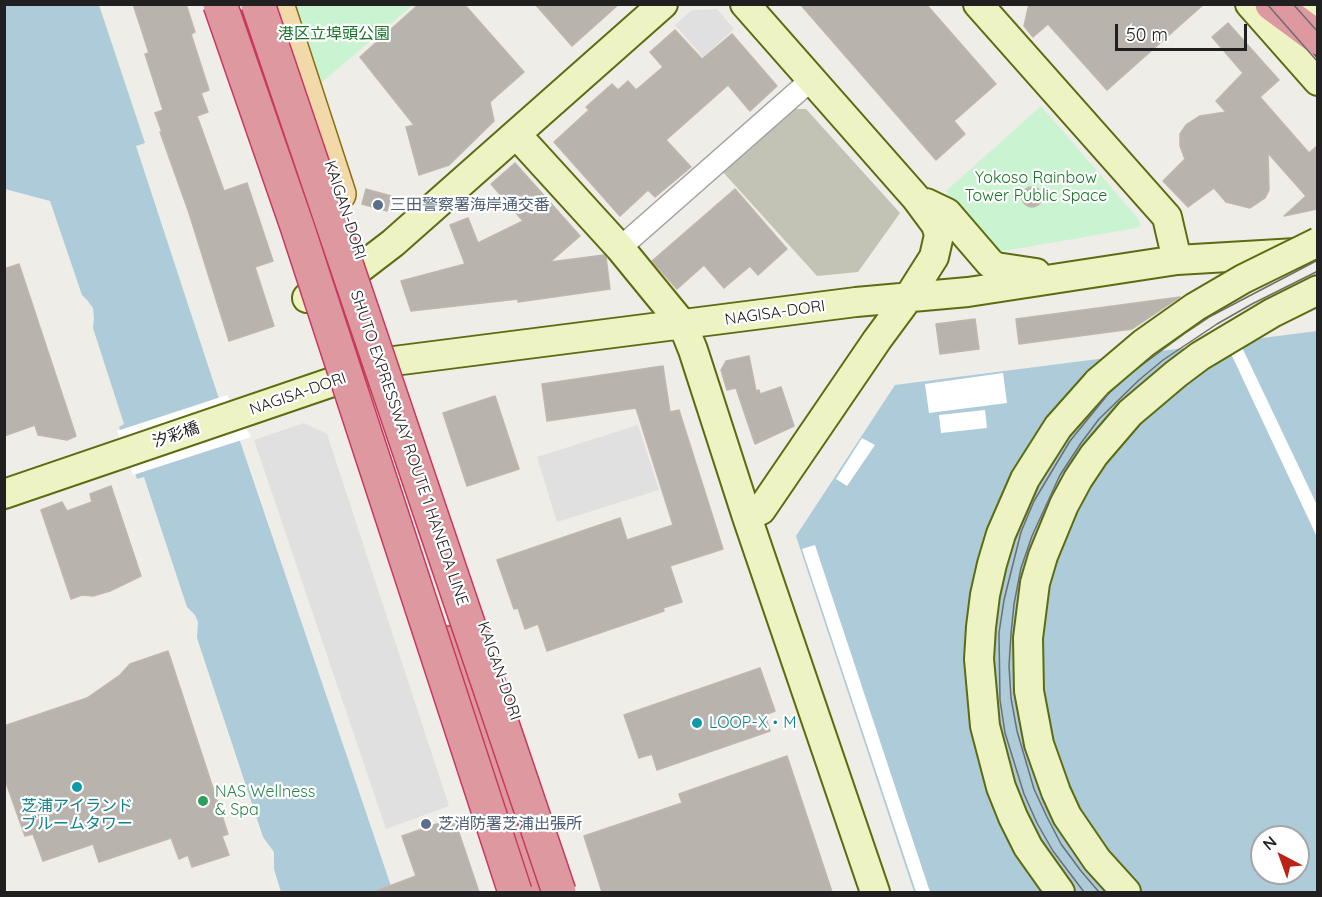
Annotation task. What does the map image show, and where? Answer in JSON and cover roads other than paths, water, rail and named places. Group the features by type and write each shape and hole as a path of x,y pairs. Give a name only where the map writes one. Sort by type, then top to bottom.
{"highway":[{"path":"220,4 297,226 515,892"},
{"path":"1272,4 1317,38"},
{"path":"257,5 257,70 273,196"},
{"path":"257,5 315,225 452,643 464,674 486,709 535,776"},
{"name":"SHUTO EXPRESSWAY ROUTE 1 HANEDA LINE","path":"257,5 329,209 559,892"},
{"path":"421,654 479,744 501,788 536,892"}],"main road":[{"path":"207,4 308,298 498,892"},
{"name":"KAIGAN-DORI","path":"257,5 363,266 575,892"}],"street":[{"path":"308,298 363,266 393,243 663,4"},
{"path":"746,4 916,198 936,225 939,235 934,257 908,298 761,510 747,517"},
{"path":"978,4 1167,217 1177,260"},
{"path":"1251,4 1317,80"},
{"path":"1305,4 1317,19"},
{"path":"620,248 811,80"},
{"path":"516,135 620,248 683,325 875,892"},
{"path":"916,198 947,213 996,267 1006,270 1075,276"},
{"path":"1060,892 1028,847 1013,817 1001,787 985,726 979,659 983,606 992,564 1012,506 1025,479 1058,427 1098,382 1120,362 1195,307 1243,279 1317,243"},
{"name":"NAGISA-DORI","path":"240,413 394,361 856,302 969,292 1177,260 1317,251"},
{"path":"1126,892 1097,860 1067,816 1056,792 1037,735 1029,691 1028,638 1035,583 1043,556 1064,505 1078,479 1094,455 1130,413 1200,356 1272,313 1317,290"},
{"name":"汐彩橋","path":"4,494 240,413"}],"water":[{"path":"5,5 99,5 145,143 136,146 219,399 225,397 393,892 281,892 274,869 274,852 263,837 197,638 198,622 187,607 144,477 137,479 119,427 124,424 93,328 93,308 82,295 50,201 5,189"},
{"path":"1317,331 1317,892 914,892 796,536 895,385"}],"tram line":[{"path":"1267,4 1318,62"},
{"path":"1293,4 1318,32"},
{"path":"1084,892 1053,851 1037,823 1024,794 1005,733 1000,700 999,633 1004,600 1021,532 1034,501 1070,441 1109,393 1131,373 1211,316 1318,260"},
{"path":"1099,892 1061,844 1047,817 1034,789 1017,731 1011,698 1009,666 1011,634 1021,568 1032,536 1060,475 1081,443 1099,419 1139,380 1163,360 1217,324 1318,271"}],"place":[{"name":"三田警察署海岸通交番","path":"378,205"},
{"name":"LOOP-X・M","path":"697,723"},
{"name":"芝浦アイランド ブルームタワー","path":"77,787"},
{"name":"NAS Wellness & Spa","path":"203,801"},
{"name":"芝消防署芝浦出張所","path":"426,824"}],"park label":[{"name":"港区立埠頭公園","path":"334,34"},
{"name":"Yokoso Rainbow Tower Public Space","path":"1036,187"}]}
